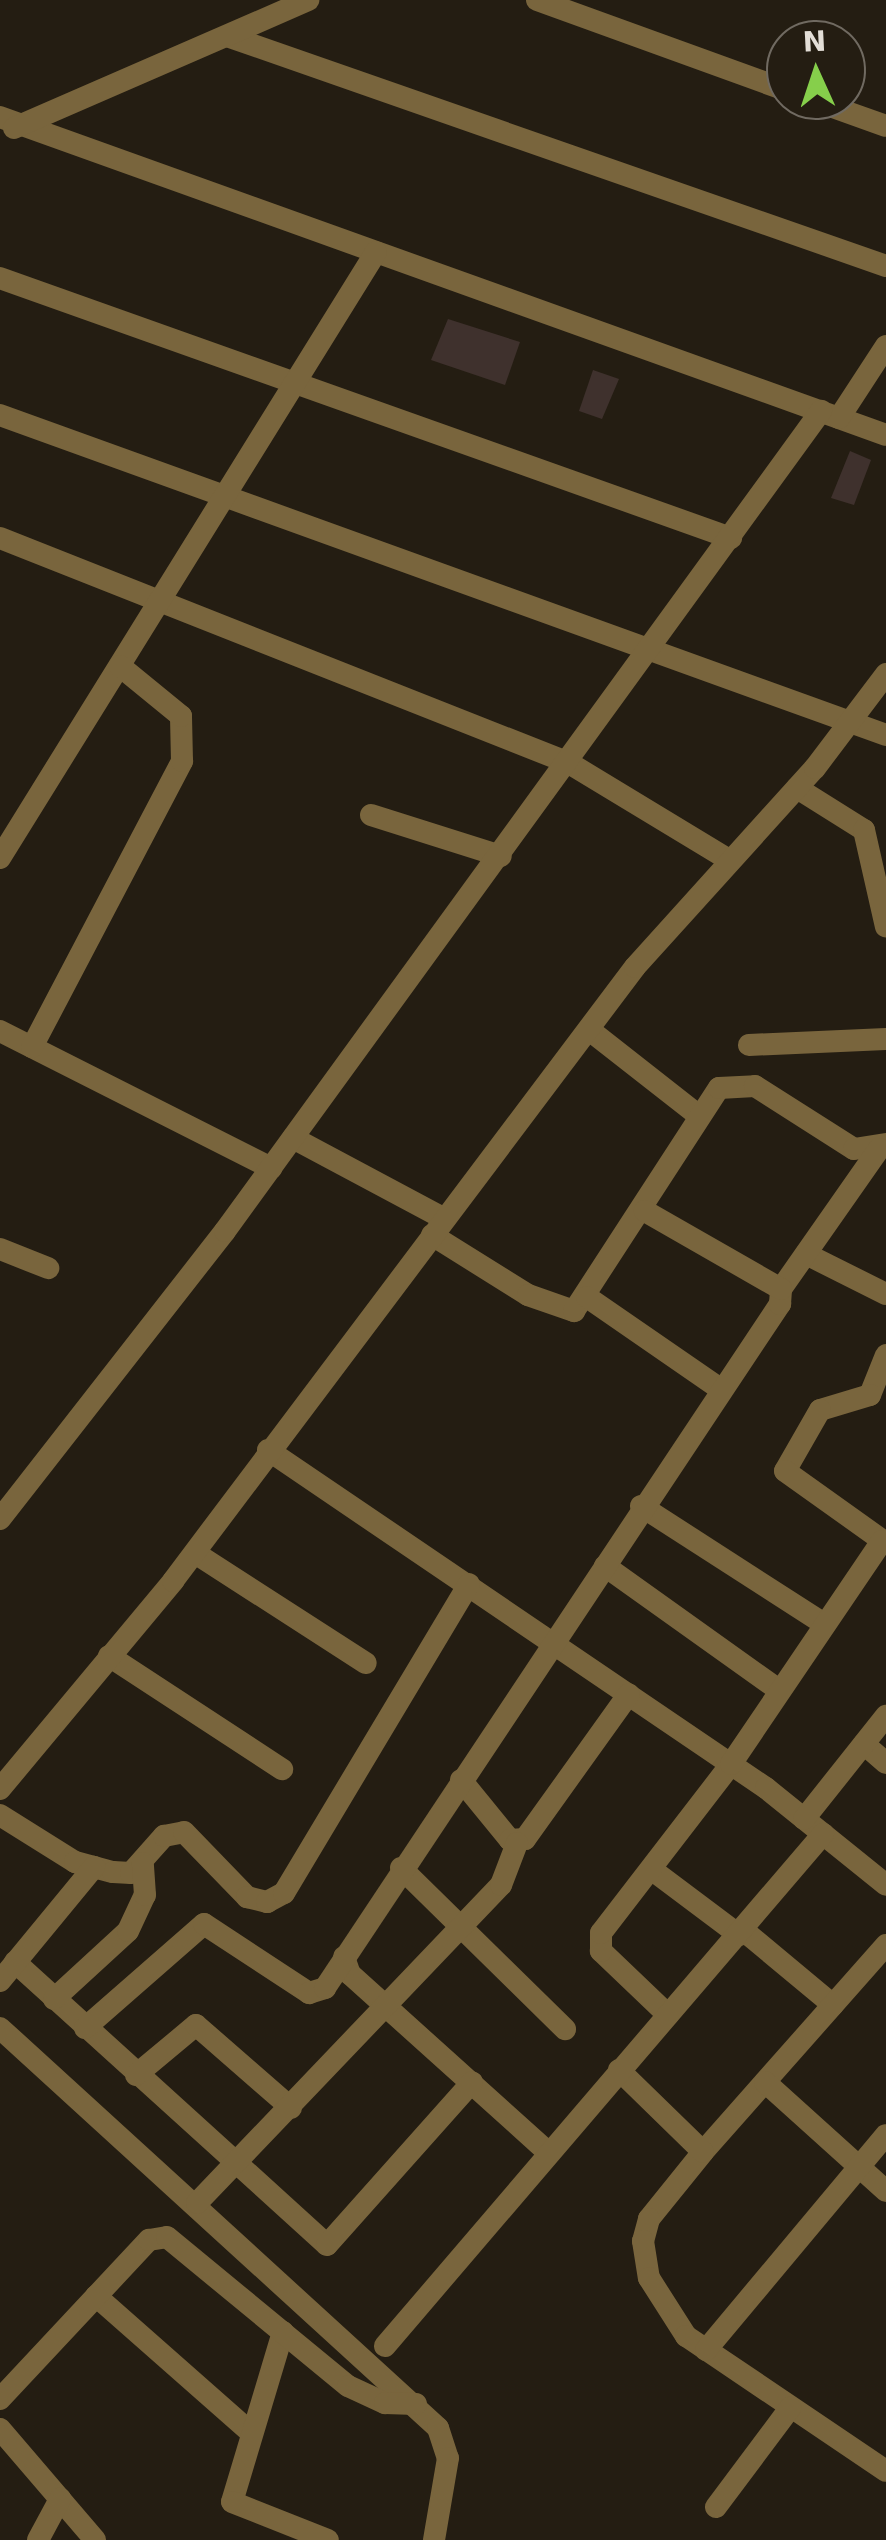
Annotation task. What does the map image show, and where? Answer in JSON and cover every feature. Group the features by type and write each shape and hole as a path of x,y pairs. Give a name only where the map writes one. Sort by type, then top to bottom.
{"street":[{"path":"6,128 308,0"},
{"path":"536,0 766,83"},
{"path":"230,36 886,266"},
{"path":"6,128 886,435"},
{"path":"0,858 290,384 372,258"},
{"path":"0,278 731,538"},
{"path":"0,1519 271,1168 731,538 886,346"},
{"path":"0,414 652,646 886,736"},
{"path":"0,538 163,597 569,763 729,860"},
{"path":"32,1047 182,762 180,716 120,666"},
{"path":"0,1789 195,1553 268,1450 592,1032 635,967 798,788 886,674"},
{"path":"798,788 864,830 886,926"},
{"path":"371,815 501,856"},
{"path":"0,1031 271,1168"},
{"path":"592,1032 698,1116"},
{"path":"750,1045 886,1040"},
{"path":"293,1138 438,1227 563,1312 588,1297 719,1088 755,1086 854,1149 882,1146"},
{"path":"85,2028 204,1924 309,1994 325,1988 460,1780 559,1646 640,1506 781,1290 882,1146"},
{"path":"644,1211 781,1290"},
{"path":"0,1249 48,1268"},
{"path":"806,1254 886,1294"},
{"path":"588,1297 719,1388"},
{"path":"668,2015 598,1942 732,1764 824,1624 884,1542 786,1471 820,1410 878,1402 886,1355"},
{"path":"268,1450 732,1764 886,1884"},
{"path":"640,1506 824,1624"},
{"path":"195,1553 366,1663"},
{"path":"605,1566 779,1690"},
{"path":"0,1815 94,1867 131,1872 164,1836 184,1832 257,1903 284,1893 469,1584"},
{"path":"110,1656 282,1769"},
{"path":"197,2203 510,1875 516,1843 629,1694"},
{"path":"384,2346 741,1933 886,1716"},
{"path":"864,1744 886,1763"},
{"path":"460,1780 516,1843"},
{"path":"54,1999 128,1931 145,1895 143,1863"},
{"path":"94,1867 8,1971 54,1999 327,2245 472,2082"},
{"path":"401,1868 565,2029"},
{"path":"651,1869 833,2005"},
{"path":"886,1944 703,2152 649,2219 644,2241 649,2278 672,2319 706,2350 886,2471"},
{"path":"344,1957 350,1974 387,2003 548,2152"},
{"path":"136,2074 196,2024 290,2108"},
{"path":"0,2028 197,2203 438,2428 448,2458 434,2540"},
{"path":"620,2070 703,2152"},
{"path":"765,2082 886,2191"},
{"path":"706,2350 886,2135"},
{"path":"0,2399 149,2240 167,2237 348,2386 416,2404"},
{"path":"96,2296 250,2432"},
{"path":"283,2332 232,2502 328,2540"},
{"path":"716,2507 790,2408"},
{"path":"0,2429 94,2540"},
{"path":"38,2540 60,2499"}],"building":[{"path":"448,319 520,342 505,385 431,360"},
{"path":"593,370 619,379 602,419 579,411"},
{"path":"850,451 871,460 854,505 831,498"}]}
